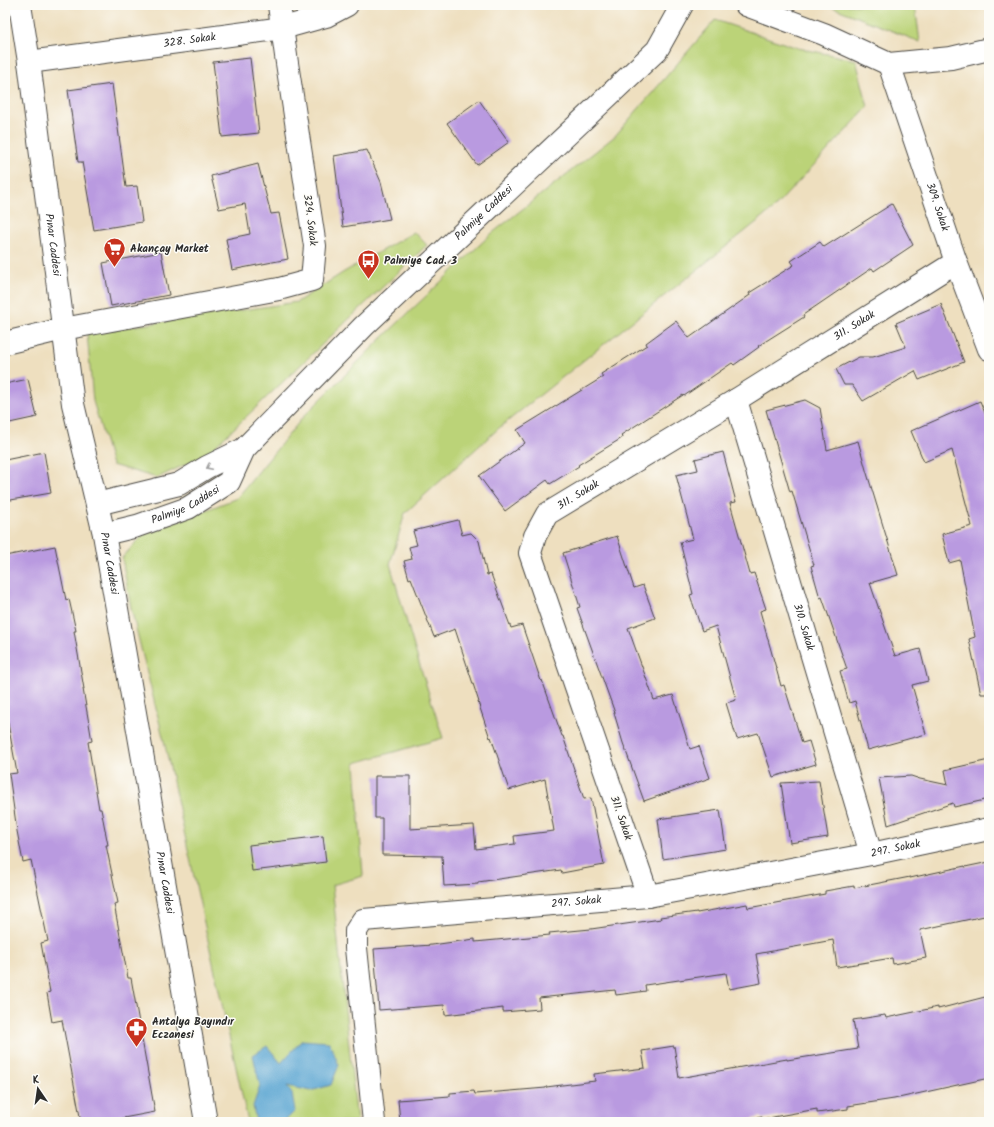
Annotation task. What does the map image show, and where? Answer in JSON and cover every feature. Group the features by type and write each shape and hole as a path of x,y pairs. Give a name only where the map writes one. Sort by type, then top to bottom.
{"street":[{"name":"Pınar Caddesi","path":"20,5 29,62 73,404 104,534 206,1122"},
{"name":"324. Sokak","path":"63,329 271,290 312,280 315,246 287,63 280,5"},
{"name":"328. Sokak","path":"29,62 283,28 326,16 347,5"},
{"name":"Palmiye Caddesi","path":"97,504 179,484 207,467 244,449 364,326 657,50 682,5"},
{"path":"746,5 824,34 889,64 951,58 989,49"},
{"name":"309. Sokak","path":"889,64 956,262 988,343"},
{"name":"311. Sokak","path":"648,896 530,553 535,536 547,514 736,400 956,262"},
{"path":"5,344 63,329"},
{"name":"310. Sokak","path":"736,400 871,854"},
{"name":"Palmiye Caddesi","path":"104,534 137,526 188,508 229,482 244,449"},
{"name":"297. Sokak","path":"374,1122 356,948 356,931 363,920 648,896 871,854 989,829"}],"green space":[{"path":"827,5 915,5 920,42"},
{"path":"715,20 798,48 856,60 868,107 773,209 499,428 405,513 390,564 443,738 355,763 363,876 332,885 357,1122 248,1122 165,745 131,608 122,558 145,534 237,498 304,416 380,340 491,234 615,136"},
{"path":"414,232 427,245 207,454 157,478 112,465 93,401 87,333 297,302 344,272"}],"water":[{"path":"302,1040 329,1042 339,1065 331,1085 311,1091 287,1086 292,1093 295,1111 284,1122 256,1122 253,1106 260,1086 253,1055 267,1046 281,1063"}],"building":[{"path":"250,58 259,133 222,137 213,62"},
{"path":"112,84 126,187 137,186 142,222 94,230 82,162 78,162 68,90"},
{"path":"479,100 509,142 477,165 447,123"},
{"path":"367,150 381,182 390,219 343,227 334,156"},
{"path":"258,164 271,214 279,213 288,259 232,270 226,239 250,234 245,204 219,209 211,176"},
{"path":"892,204 913,245 874,271 872,268 803,315 804,317 758,346 759,347 734,365 732,363 684,396 683,395 621,435 622,438 550,484 547,480 505,511 479,476 525,443 517,430 603,377 601,374 647,345 646,343 676,321 689,338 750,295 749,293 794,265 791,261 820,242 824,247"},
{"path":"161,252 169,295 111,306 103,263"},
{"path":"941,304 964,362 919,380 915,371 863,401 852,385 844,385 836,369 859,357 873,357 906,347 896,323"},
{"path":"28,379 37,417 5,424 5,384"},
{"path":"805,400 820,408 827,450 858,441 898,575 870,583 895,656 920,649 928,681 912,685 926,734 868,750 855,701 849,703 840,671 847,669 822,597 820,598 811,566 814,565 792,491 790,492 766,410"},
{"path":"980,401 989,423 989,694 981,694 969,639 975,637 960,560 949,563 942,534 972,526 952,450 924,462 911,431"},
{"path":"44,452 51,493 5,501 5,460"},
{"path":"723,452 736,502 730,503 750,574 754,573 766,609 760,611 781,686 784,685 802,743 809,741 816,764 773,777 758,733 737,739 726,703 736,700 716,626 702,631 690,595 693,594 680,542 693,539 676,475 698,470 695,459"},
{"path":"458,520 462,535 471,533 479,541 487,575 491,574 511,628 522,625 541,681 542,680 563,736 584,799 591,798 604,865 562,873 561,870 478,882 478,884 444,886 442,856 382,855 382,818 375,818 375,776 410,776 410,829 474,825 476,849 515,844 514,836 554,831 545,779 509,790 491,737 490,738 455,629 434,637 411,578 409,579 404,561 412,559 409,547 417,545 413,531"},
{"path":"617,536 634,588 643,585 655,618 628,628 654,700 673,695 690,749 699,746 710,778 644,801 623,743 615,713 577,608 580,607 563,553"},
{"path":"55,546 66,600 69,599 76,631 74,631 92,741 88,742 99,809 101,809 108,845 106,845 118,903 114,904 128,978 131,978 155,1112 102,1122 81,1122 62,1020 52,1022 47,993 50,992 41,943 48,941 31,860 23,862 9,774 17,773 5,707 5,556"},
{"path":"989,760 989,799 954,807 953,803 888,825 879,778 911,776 948,785 945,770"},
{"path":"819,781 828,837 790,843 781,783"},
{"path":"720,810 726,849 663,859 658,819"},
{"path":"323,836 326,862 252,871 249,845"},
{"path":"989,862 989,915 920,930 926,958 893,964 892,958 837,967 833,940 756,954 761,983 729,989 726,973 645,985 646,991 616,995 615,990 539,998 540,1009 503,1012 503,1008 445,1015 444,1005 379,1010 374,949 432,945 475,939 475,942 550,935 549,933 591,929 661,919 660,917 697,913 747,904 748,908 825,894 825,891 854,886 854,888"},
{"path":"989,996 989,1078 894,1099 848,1106 848,1109 817,1113 817,1109 762,1119 762,1117 735,1122 400,1122 398,1100 450,1096 450,1093 474,1091 475,1094 546,1088 595,1081 594,1074 645,1068 642,1051 674,1046 679,1078 787,1059 858,1049 853,1020 885,1015 886,1018 938,1007 938,1009"}],"place":[{"name":"Akançay Market","path":"115,268"},
{"name":"Palmiye Cad. 3","path":"368,280"},
{"name":"Antalya Bayındır Eczanesi","path":"136,1048"}]}
